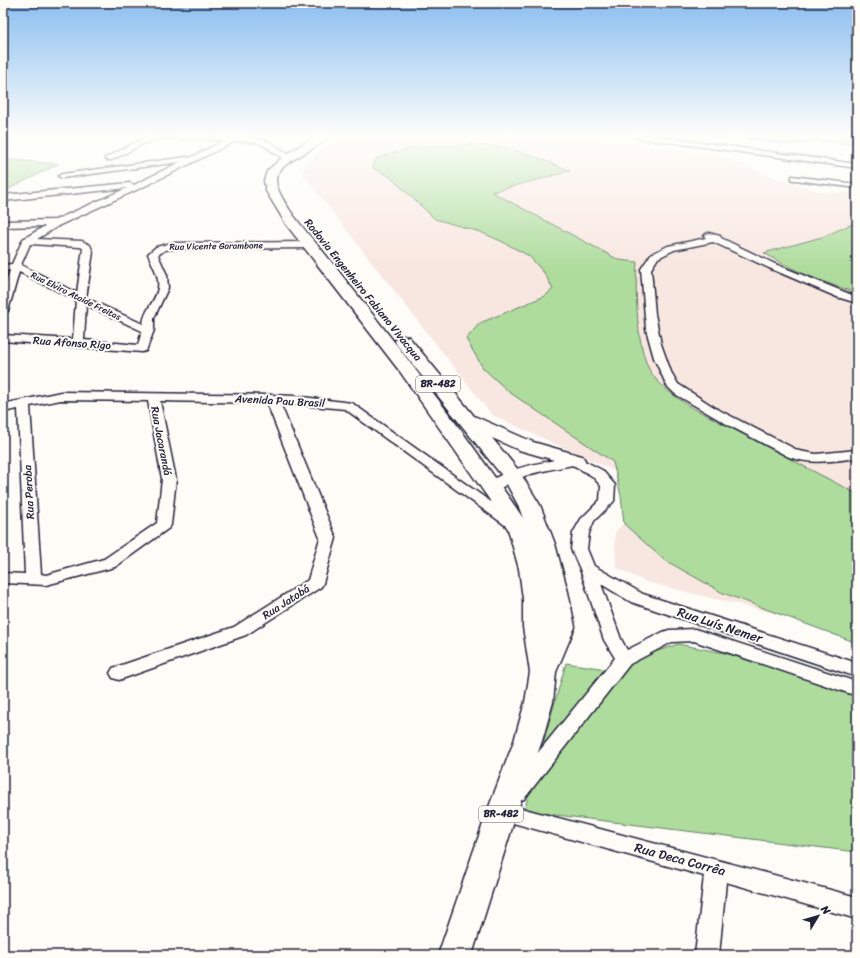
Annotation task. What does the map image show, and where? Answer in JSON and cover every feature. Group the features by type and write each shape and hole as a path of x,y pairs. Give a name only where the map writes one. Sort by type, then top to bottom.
{"highway":[{"name":"Rodovia Engenheiro Fabiano Vivacqua","path":"270,181 272,191 298,220 349,284 519,529 531,569 535,599 536,627 543,672 540,702 455,955"},
{"name":"Rodovia Engenheiro Fabiano Vivacqua","path":"283,181 285,190 310,245 349,284 434,379 512,475 529,505 544,544 556,592 562,627 543,672"},
{"path":"407,368 434,379"},
{"path":"467,419 526,446 575,460"}],"street":[{"path":"3,311 16,266 26,240 57,223 149,181"},
{"path":"816,181 857,186"},
{"path":"3,198 142,184"},
{"path":"3,224 57,223"},
{"path":"702,234 717,238 772,266 841,295 857,300"},
{"path":"717,238 671,248 654,256 646,269 652,333 659,359 674,387 750,432 801,457 818,459 857,454"},
{"path":"26,240 76,244 87,247 88,252 81,299 78,343"},
{"name":"Rua Vicente Garambone","path":"142,349 148,330 149,318 163,288 162,275 153,254 162,247 310,245"},
{"path":"3,268 16,266"},
{"name":"Rua Elviro Ataide Freitas","path":"16,266 81,299 148,330"},
{"name":"Rua Afonso Rigo","path":"3,338 142,349"},
{"name":"Avenida Pau Brasil","path":"3,408 61,396 272,399 348,406 519,529"},
{"name":"Rua Jacarandá","path":"3,578 46,580 109,563 164,525 169,479 153,397"},
{"name":"Rua Jatobá","path":"119,673 240,631 315,583 328,538 272,399"},
{"name":"Rua Peroba","path":"24,403 33,580"},
{"path":"491,488 500,480 512,475 575,460 597,473 608,485 607,501 588,519 581,533 579,549 588,569 613,640 624,658 502,812"},
{"name":"Rua Luís Nemer","path":"588,569 636,598 857,670"},
{"name":"Rua Luís Nemer","path":"624,658 669,636 695,636 857,689"},
{"name":"Rua Deca Corrêa","path":"502,812 857,908"},
{"path":"707,955 716,869"}],"shaded area":[{"path":"308,181 786,181 821,192 857,193 857,636 769,612 646,582 616,567 615,533 637,507 617,472 492,415"}],"green space":[{"path":"3,181 25,181 3,192"},
{"path":"394,181 534,181 492,192 619,260 637,262 636,287 640,336 647,364 652,374 660,384 689,406 857,494 857,643 723,593 663,559 624,524 621,496 613,462 509,392 483,368 466,339 480,323 545,296 553,289 545,274 529,256 501,241 480,232 435,219"},
{"path":"857,222 857,293 809,276 764,253 822,237"},
{"path":"678,644 734,655 857,692 857,852 524,811 566,663 606,669"}]}
